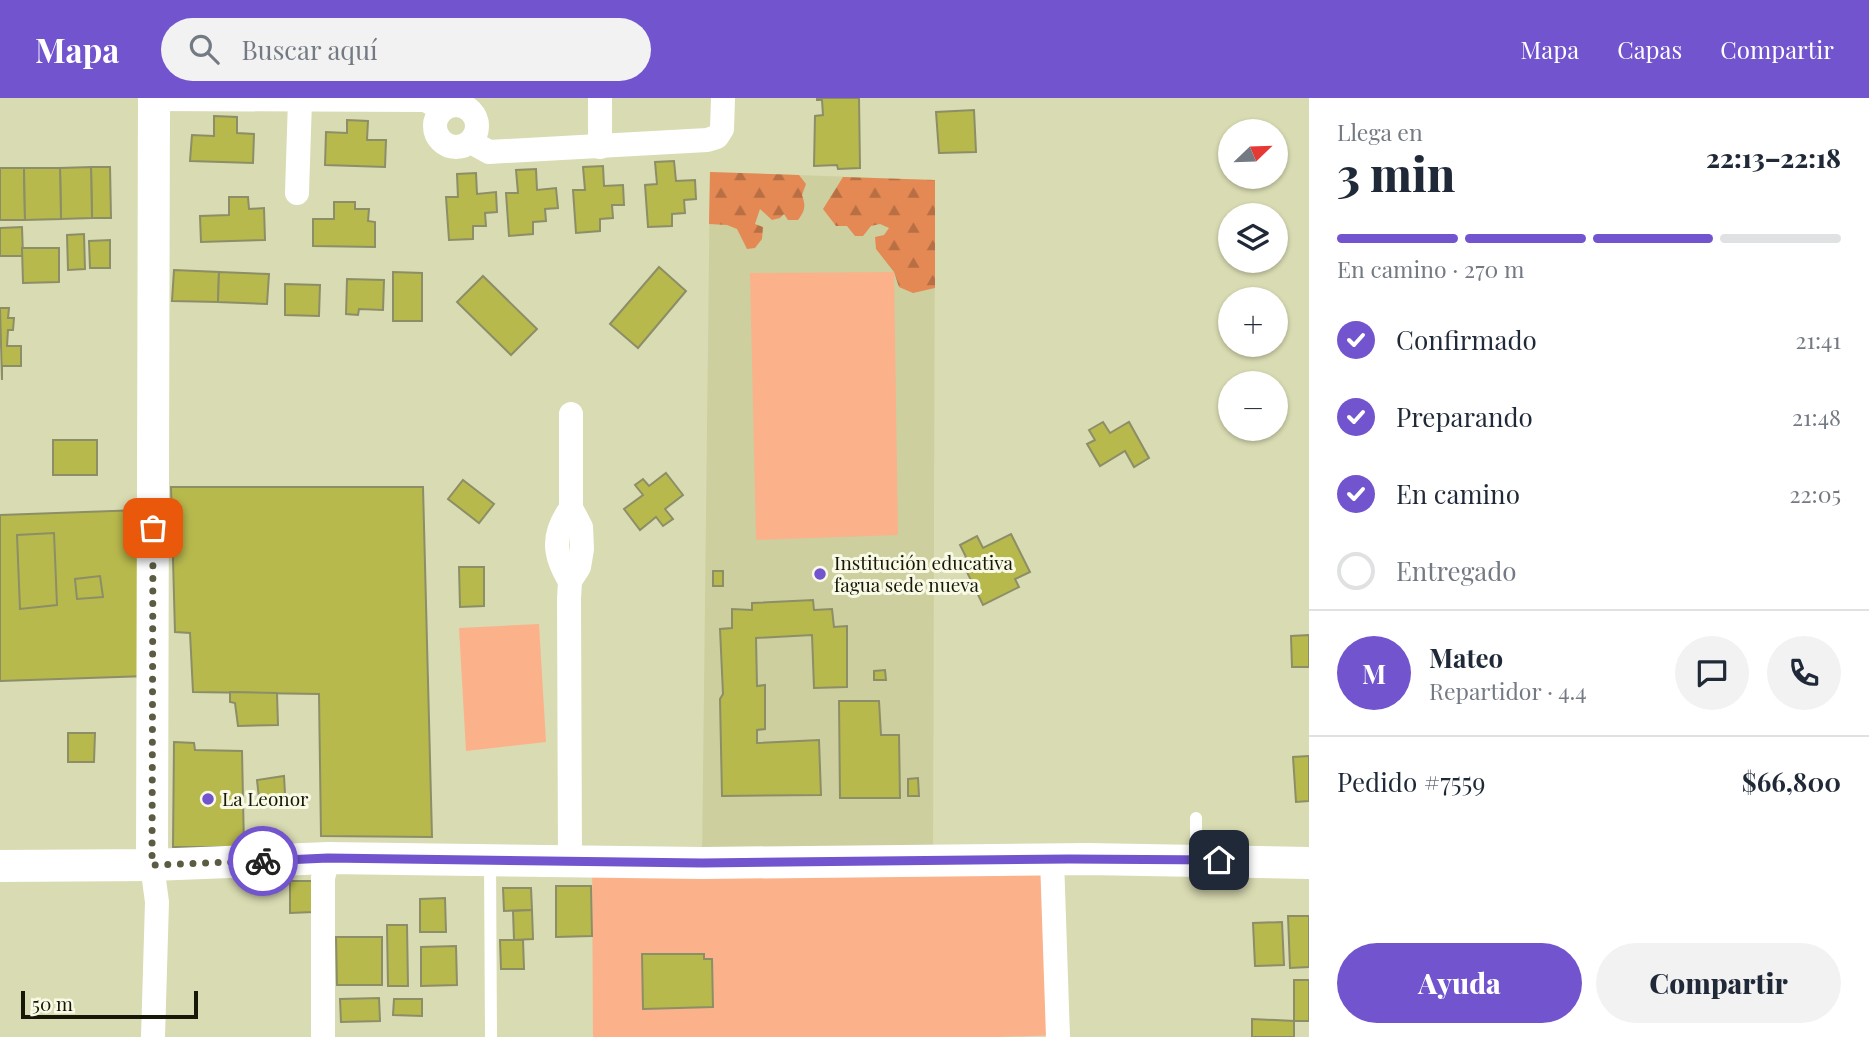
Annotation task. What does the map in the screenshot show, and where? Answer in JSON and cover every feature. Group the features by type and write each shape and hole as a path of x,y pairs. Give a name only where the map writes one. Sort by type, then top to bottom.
{"street":[{"path":"153,1037 157,902 152,865 154,98 425,100 442,109 456,104 470,109 478,121 478,129 471,142 489,152 600,147 717,137 722,129 723,98"},
{"path":"600,98 600,147"},
{"path":"297,193 300,100"},
{"path":"570,860 570,581 579,567 582,549 581,527 571,508 571,414"},
{"path":"323,1037 323,878 328,858"},
{"path":"0,866 152,865 328,858 702,863 1196,859 1309,863"},
{"path":"1052,859 1058,1037"}],"lane":[{"path":"1196,818 1196,859"},
{"path":"490,860 491,1037"}],"shaded area":[{"name":"Institución educativa fagua sede nueva","path":"710,172 935,180 933,860 702,863"},
{"path":"894,272 898,535 756,540 750,273"},
{"path":"539,624 546,742 466,751 459,628"},
{"path":"1052,859 1058,1035 593,1037 592,860"}],"green space":[{"path":"710,172 799,175 806,184 802,195 803,211 798,220 788,220 784,214 772,220 760,209 755,224 763,227 762,239 755,248 747,249 737,229 727,225 709,224"},
{"path":"843,177 935,180 935,288 913,293 899,287 894,272 876,249 875,237 884,235 889,228 880,224 871,226 863,236 855,236 847,226 836,226 823,209"}],"building":[{"path":"817,98 859,98 860,168 814,166 815,116 823,115 822,100"},
{"path":"974,110 976,152 939,153 936,112"},
{"path":"214,116 237,117 237,133 254,134 253,163 190,161 192,135 214,136"},
{"path":"347,120 368,121 367,140 386,140 385,167 325,165 326,132 347,133"},
{"path":"674,161 676,181 695,180 696,199 684,200 685,213 672,214 672,226 648,227 645,185 657,184 655,162"},
{"path":"603,166 604,186 623,185 624,205 612,205 613,218 600,219 600,231 576,233 573,190 585,190 583,167"},
{"path":"91,167 110,167 111,218 92,218"},
{"path":"91,167 92,218 61,219 60,168"},
{"path":"0,168 24,168 25,220 0,220"},
{"path":"24,168 60,168 61,219 25,220"},
{"path":"536,169 537,190 556,188 558,208 545,209 546,221 533,222 533,234 509,236 506,193 518,193 516,170"},
{"path":"476,173 477,194 496,192 497,212 485,213 486,226 473,226 473,239 449,240 446,197 458,197 457,174"},
{"path":"229,197 248,197 249,209 264,208 265,240 201,242 200,216 229,215"},
{"path":"334,202 355,202 355,209 369,209 368,221 375,222 375,247 313,246 313,219 334,219"},
{"path":"22,227 23,256 0,256 0,228"},
{"path":"84,234 85,269 68,270 67,235"},
{"path":"110,240 110,268 90,268 89,241"},
{"path":"22,248 59,248 59,282 23,283"},
{"path":"659,267 686,291 638,348 610,324"},
{"path":"174,270 219,272 218,302 172,301"},
{"path":"219,272 269,274 267,304 218,302"},
{"path":"393,272 422,273 422,321 393,321"},
{"path":"483,276 537,329 511,355 457,302"},
{"path":"347,279 384,280 383,310 359,309 358,315 346,314"},
{"path":"285,284 320,285 319,316 285,315"},
{"path":"0,308 9,308 8,318 14,318 13,330 8,330 7,346 21,346 21,366 2,366 2,380"},
{"path":"1103,422 1110,433 1129,422 1149,458 1134,467 1125,451 1100,466 1087,444 1095,440 1089,430"},
{"path":"53,440 97,440 97,475 53,475"},
{"path":"666,473 683,495 665,509 673,519 663,526 656,517 640,530 624,509 643,495 635,485 643,479 649,486"},
{"path":"463,480 494,504 479,523 448,499"},
{"path":"171,487 423,487 432,837 321,836 319,694 193,692 190,633 175,632"},
{"path":"140,510 147,676 0,681 0,515"},
{"path":"54,533 57,605 20,609 17,535"},
{"path":"1011,534 1030,572 1015,579 1019,587 983,605 962,562 967,559 960,545 977,536 983,548"},
{"path":"459,567 484,567 484,606 460,607"},
{"path":"713,571 723,571 723,586 713,586"},
{"path":"100,576 103,597 77,599 75,579"},
{"path":"813,600 814,610 832,609 834,627 847,626 847,687 814,688 812,635 756,638 757,686 765,685 765,729 757,730 757,743 819,740 821,795 722,796 720,699 723,694 720,629 732,628 732,609 752,610 752,603"},
{"path":"1309,635 1309,667 1292,667 1291,636"},
{"path":"885,670 886,680 874,680 874,671"},
{"path":"230,692 277,693 278,725 238,726 235,703 230,702"},
{"path":"839,701 879,701 881,735 899,735 900,798 840,798"},
{"path":"68,733 95,733 94,762 68,762"},
{"name":"La Leonor","path":"174,742 194,743 195,750 242,751 244,847 173,847"},
{"path":"1309,756 1309,801 1296,802 1293,757"},
{"path":"284,776 285,794 259,798 257,780"},
{"path":"918,778 919,796 908,796 908,779"},
{"path":"290,881 312,881 313,912 290,913"},
{"path":"556,886 591,886 592,936 556,937"},
{"path":"503,888 531,888 532,910 504,911"},
{"path":"445,898 446,932 420,932 420,899"},
{"path":"532,910 533,939 514,940 513,911"},
{"path":"1288,916 1309,916 1309,967 1290,968"},
{"path":"1282,922 1284,965 1255,966 1253,923"},
{"path":"387,925 407,925 408,986 388,986"},
{"path":"336,937 382,937 382,985 337,985"},
{"path":"500,940 523,940 524,969 501,969"},
{"path":"456,946 457,985 421,986 421,947"},
{"path":"642,954 704,954 704,959 712,959 713,1007 643,1009"},
{"path":"1294,980 1309,980 1309,1021 1294,1021"},
{"path":"379,998 380,1021 341,1022 340,999"},
{"path":"394,999 422,999 422,1016 393,1015"},
{"path":"1252,1019 1294,1021 1294,1037 1252,1037"}],"way so far":[{"path":"153,528 152,865 263,861"}],"place":[{"name":"Institución educativa fagua sede nueva","path":"820,574"},
{"name":"La Leonor","path":"208,799"}],"route":[{"path":"263,861 328,858 702,863 1219,860"}]}
